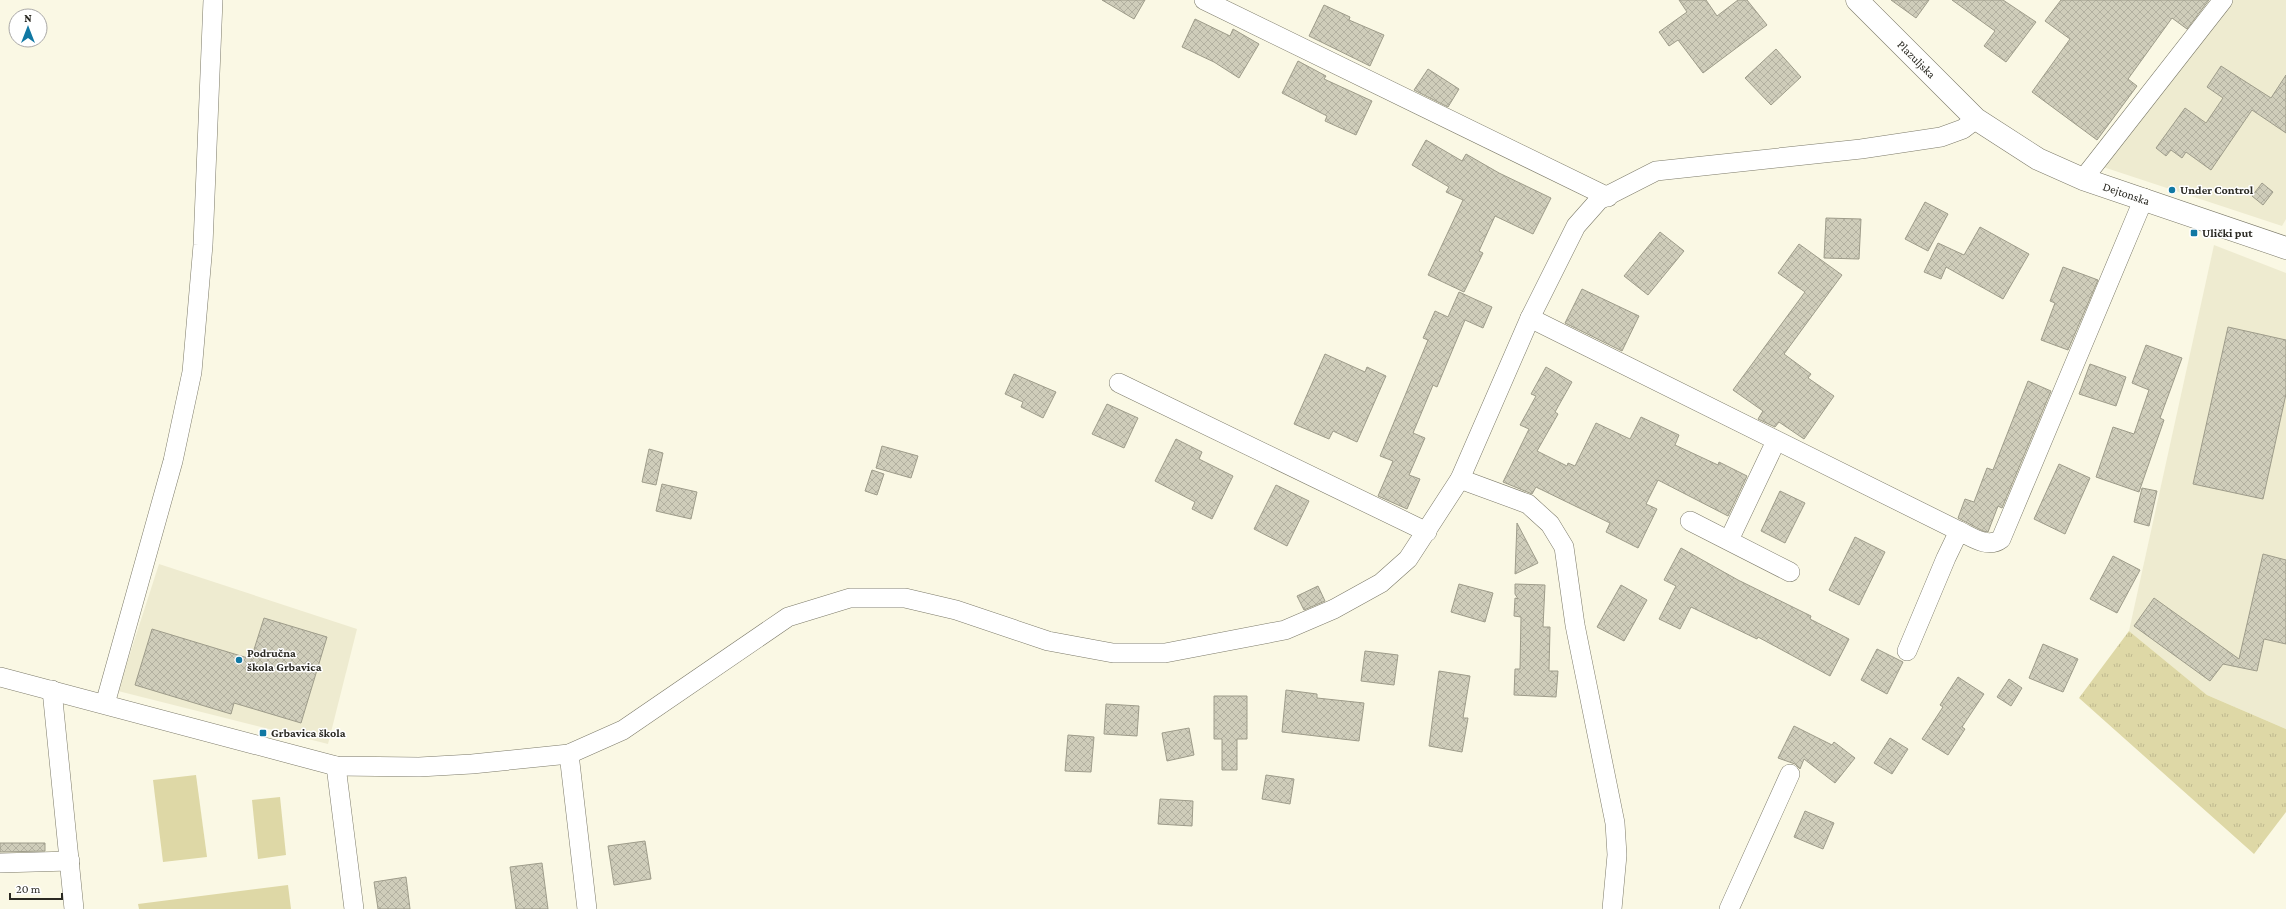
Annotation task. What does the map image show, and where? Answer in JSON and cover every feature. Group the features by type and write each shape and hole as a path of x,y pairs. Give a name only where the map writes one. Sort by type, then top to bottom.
{"main road":[{"name":"Plazuljska","path":"1861,1 1976,119"},
{"name":"Dejtonska","path":"1976,119 2038,159 2083,179 2144,198 2286,248"}],"street":[{"path":"105,704 166,490 192,372 203,246 213,0"},
{"path":"1204,0 1608,197"},
{"path":"2083,179 2224,0"},
{"path":"0,677 336,766 426,767 569,754 623,730 788,617 850,598 905,598 956,610 1048,641 1113,653 1165,653 1285,630 1334,609 1382,583 1408,559 1427,532 1460,479 1530,318 1576,226 1599,200 1608,197 1656,171 1861,149 1941,137 1964,129 1976,119"},
{"path":"1530,318 1959,531 1987,544 1996,543 2001,539 2144,198"},
{"path":"1119,383 1427,532"},
{"path":"1729,540 1776,441"},
{"path":"1460,479 1528,504 1550,524 1564,547 1575,625 1615,823 1617,856 1612,909"},
{"path":"1690,521 1790,572"},
{"path":"1907,651 1959,531"},
{"path":"52,690 74,909"},
{"path":"569,754 587,909"},
{"path":"336,766 354,909"},
{"path":"1729,909 1790,774"},
{"path":"0,863 70,861"}],"shaded area":[{"path":"2229,0 2286,0 2286,219 2282,226 2088,162"},
{"path":"2214,245 2286,273 2286,729 2207,695 2129,631"},
{"name":"Područna škola Grbavica","path":"159,564 357,629 328,744 118,691"}],"green space":[{"path":"2129,631 2207,695 2286,729 2286,812 2254,854 2079,698"},
{"path":"196,775 207,857 163,862 153,780"},
{"path":"280,797 286,855 258,859 252,800"},
{"path":"288,885 291,909 139,909 138,904"}],"building":[{"path":"1102,0 1145,0 1134,19"},
{"path":"1679,0 1706,0 1717,16 1738,0 1747,0 1767,25 1703,73 1678,40 1669,46 1659,32 1687,12"},
{"path":"1891,0 1929,0 1916,18"},
{"path":"1952,0 2003,0 2036,22 2006,62 1984,46 1995,31"},
{"path":"2061,0 2209,0 2187,29 2172,18 2128,79 2137,86 2097,140 2032,92 2070,39 2045,21"},
{"path":"1324,5 1350,17 1349,20 1384,35 1370,66 1309,36"},
{"path":"1195,19 1230,36 1233,29 1259,44 1239,78 1214,62 1182,47"},
{"path":"1776,49 1801,77 1771,105 1745,78"},
{"path":"1298,61 1326,76 1324,79 1372,101 1356,135 1325,121 1327,116 1282,93"},
{"path":"2221,66 2271,98 2286,75 2286,133 2252,110 2211,170 2186,152 2182,158 2171,150 2166,156 2156,148 2185,108 2206,123 2223,98 2207,87"},
{"path":"1428,69 1459,89 1448,107 1414,90"},
{"path":"1426,140 1462,161 1466,154 1499,173 1551,198 1533,234 1495,216 1479,251 1483,253 1464,292 1428,275 1463,200 1446,192 1449,187 1412,165"},
{"path":"2262,183 2273,192 2263,205 2252,196"},
{"path":"1925,202 1948,214 1928,251 1905,239"},
{"path":"1826,218 1861,219 1859,259 1824,258"},
{"path":"1980,227 2029,254 2003,299 1946,267 1941,279 1924,272 1938,243 1964,255"},
{"path":"1660,232 1684,251 1648,295 1624,276"},
{"path":"1799,244 1842,275 1784,354 1811,374 1808,378 1834,396 1804,439 1779,422 1775,427 1758,419 1763,411 1733,390 1805,292 1778,273"},
{"path":"2063,267 2098,280 2068,350 2041,340 2055,303 2050,301"},
{"path":"1582,289 1639,316 1622,351 1565,323"},
{"path":"1459,292 1492,307 1483,328 1465,320 1437,387 1433,385 1413,433 1425,438 1409,475 1420,479 1407,509 1378,496 1393,461 1380,456 1428,340 1423,338 1435,311 1448,317"},
{"path":"2228,327 2286,340 2286,394 2263,499 2193,484"},
{"path":"2146,345 2182,358 2160,418 2164,420 2139,492 2096,477 2113,427 2134,434 2149,390 2132,383"},
{"path":"1325,354 1365,372 1367,367 1386,376 1357,442 1333,431 1329,439 1294,424"},
{"path":"2090,364 2126,377 2116,406 2079,394"},
{"path":"1546,367 1572,382 1555,412 1558,414 1537,451 1567,466 1568,463 1575,466 1596,423 1630,439 1641,417 1679,435 1675,445 1718,465 1719,462 1747,476 1728,516 1658,480 1646,504 1657,509 1638,548 1606,532 1610,523 1536,487 1532,494 1503,482 1529,429 1520,425 1536,396 1531,394"},
{"path":"1014,374 1056,392 1043,418 1021,407 1023,402 1005,394"},
{"path":"2028,381 2051,391 2002,508 1998,506 1988,532 1983,531 1958,518 1965,499 1974,502 1987,468 1993,470"},
{"path":"1107,404 1138,418 1124,448 1092,434"},
{"path":"1176,439 1202,452 1199,459 1233,476 1212,519 1192,509 1195,502 1155,481"},
{"path":"882,446 918,456 911,478 876,468"},
{"path":"649,449 663,453 656,485 642,482"},
{"path":"2059,464 2090,478 2065,534 2034,519"},
{"path":"872,470 884,474 877,495 865,491"},
{"path":"662,484 697,492 691,519 656,511"},
{"path":"1276,485 1309,501 1287,546 1254,529"},
{"path":"2142,488 2157,491 2149,526 2134,522"},
{"path":"1780,491 1805,503 1785,543 1761,531"},
{"path":"1517,523 1538,563 1515,574"},
{"path":"1855,537 1885,552 1859,605 1829,590"},
{"path":"1681,548 1738,580 1811,616 1810,619 1849,639 1830,676 1758,637 1757,639 1691,607 1680,629 1659,619 1676,586 1664,580"},
{"path":"2263,554 2286,560 2286,644 2264,639 2257,671 2223,664 2210,681 2134,626 2154,598 2239,659"},
{"path":"2113,556 2140,570 2117,613 2090,599"},
{"path":"1459,584 1493,593 1485,622 1451,612"},
{"path":"1515,584 1545,585 1543,627 1550,627 1549,671 1558,671 1556,697 1514,695 1515,669 1520,669 1521,617 1514,616 1515,598 1518,599 1515,594"},
{"path":"1621,585 1647,600 1624,641 1597,627"},
{"path":"1318,586 1325,601 1304,610 1297,596"},
{"path":"264,618 327,637 301,723 234,703 231,714 135,685 152,629 251,659"},
{"path":"2043,644 2078,659 2063,692 2029,678"},
{"path":"1877,649 1903,662 1887,694 1861,680"},
{"path":"1365,651 1398,655 1394,685 1361,681"},
{"path":"1439,671 1470,676 1463,718 1468,718 1462,752 1429,746"},
{"path":"1958,677 1984,694 1962,727 1965,729 1948,755 1922,739 1943,707 1940,705"},
{"path":"2009,679 2022,688 2011,706 1997,697"},
{"path":"1286,690 1317,694 1317,698 1364,703 1359,741 1282,732"},
{"path":"1214,696 1247,696 1247,739 1237,739 1237,770 1222,770 1222,739 1214,739"},
{"path":"1106,704 1139,706 1137,736 1104,734"},
{"path":"1794,726 1832,745 1834,742 1855,758 1835,783 1804,759 1800,769 1795,764 1778,758"},
{"path":"1189,728 1194,755 1167,761 1162,733"},
{"path":"1068,735 1094,737 1091,772 1065,771"},
{"path":"1890,738 1908,749 1892,774 1874,763"},
{"path":"1266,775 1294,779 1290,804 1262,799"},
{"path":"1160,799 1193,801 1192,826 1158,824"},
{"path":"1805,811 1834,823 1823,849 1794,837"},
{"path":"645,841 651,879 614,885 608,846"},
{"path":"0,843 45,843 45,851 0,852"},
{"path":"542,863 548,909 516,909 510,867"},
{"path":"406,877 410,909 378,909 374,882"}],"place":[{"name":"Under Control","path":"2172,190"},
{"name":"Ulički put","path":"2194,233"},
{"name":"Područna škola Grbavica","path":"239,660"},
{"name":"Grbavica škola","path":"263,733"}]}
